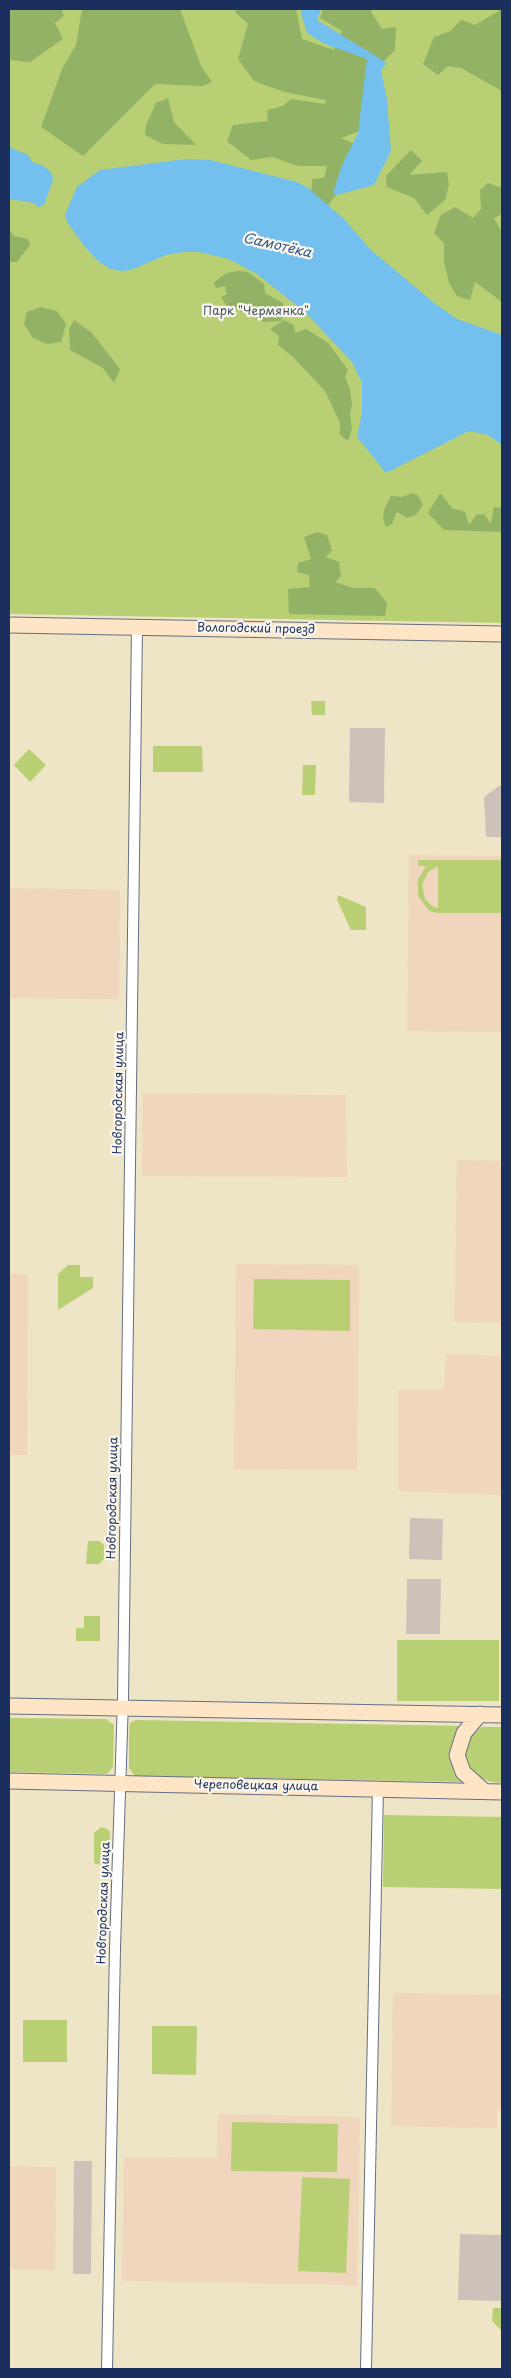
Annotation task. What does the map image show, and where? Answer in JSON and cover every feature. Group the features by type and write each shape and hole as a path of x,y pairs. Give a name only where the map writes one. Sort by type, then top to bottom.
{"main road":[{"name":"Вологодский проезд","path":"9,625 502,634"},
{"path":"9,1706 502,1715"},
{"path":"480,1714 464,1733 457,1756 463,1772 483,1790"},
{"name":"Череповецкая улица","path":"9,1781 483,1790 502,1792"}],"street":[{"name":"Новгородская улица","path":"107,2369 115,1931 121,1783 137,627"},
{"path":"366,2369 378,1788"}],"shaded area":[{"path":"350,728 385,728 384,803 349,802"},
{"path":"499,786 502,786 502,837 486,837 484,797"},
{"path":"409,855 502,856 502,1032 407,1031"},
{"path":"9,888 120,890 119,999 9,998"},
{"path":"143,1093 346,1095 347,1177 142,1176"},
{"path":"457,1160 502,1161 502,1323 454,1322"},
{"path":"236,1264 359,1265 357,1470 234,1469"},
{"path":"9,1274 28,1274 27,1455 9,1455"},
{"path":"446,1354 502,1356 502,1495 398,1491 398,1389 444,1389"},
{"path":"410,1518 443,1519 442,1560 409,1559"},
{"path":"407,1579 441,1579 440,1634 406,1634"},
{"path":"393,1993 502,1995 502,2109 497,2109 497,2128 391,2126"},
{"path":"218,2114 360,2117 357,2285 122,2281 124,2157 217,2158"},
{"path":"74,2161 92,2161 91,2274 73,2274"},
{"path":"9,2166 56,2167 55,2270 9,2269"},
{"path":"460,2234 502,2235 502,2301 458,2300"}],"green space":[{"name":"Парк \"Чермянка\"","path":"9,9 502,9 502,623 9,614"},
{"path":"9,9 61,9 64,16 55,23 63,39 30,62 9,60"},
{"path":"82,9 180,9 201,66 212,82 203,86 155,84 83,156 41,127 62,69 76,45"},
{"path":"235,9 296,9 302,39 334,50 342,31 320,18 323,9 372,9 371,12 382,29 396,27 395,50 380,65 362,130 341,138 355,144 342,187 326,208 311,198 312,179 324,178 327,166 298,166 272,157 251,160 227,141 233,125 268,121 267,110 283,106 291,99 325,104 326,100 284,92 254,81 238,59 248,24 236,13"},
{"path":"502,9 502,91 461,68 448,66 438,75 423,64 434,37 451,31 461,20 475,25"},
{"path":"168,98 174,122 196,145 163,144 145,135 146,125 156,103"},
{"path":"411,150 422,161 409,175 447,172 449,185 445,200 427,215 414,198 387,187 386,176"},
{"path":"488,183 502,188 502,214 494,218 502,232 502,302 475,282 470,300 457,296 449,283 444,262 444,243 434,233 441,215 455,207 473,218 481,209 480,190"},
{"path":"9,229 14,236 28,239 30,245 17,262 9,262"},
{"path":"237,271 248,272 264,284 265,293 283,303 285,313 281,321 264,322 226,305 221,297 227,294 225,286 216,288 214,282 227,273"},
{"path":"41,307 57,311 66,324 61,342 47,344 33,338 24,324 27,312"},
{"path":"74,320 91,332 120,369 114,383 103,368 70,350 69,329"},
{"path":"284,320 294,325 295,333 306,329 328,343 348,370 345,377 350,389 352,404 350,414 352,430 348,441 340,435 340,423 325,391 293,357 278,345 279,336 270,329"},
{"path":"412,493 418,495 423,505 416,515 407,518 397,512 392,524 386,527 383,519 384,510 391,496 402,497"},
{"path":"440,493 452,508 465,512 469,525 476,515 484,514 491,524 494,507 502,508 502,532 444,530 428,513"},
{"path":"317,532 327,535 332,550 326,557 339,562 341,576 335,582 353,588 375,588 387,603 385,616 289,614 288,589 310,587 309,575 297,572 298,563 311,559 304,537"},
{"path":"311,701 325,701 325,715 312,715"},
{"path":"153,746 202,746 203,772 153,772"},
{"path":"29,749 46,765 30,782 14,765"},
{"path":"303,765 316,765 315,795 302,795"},
{"path":"418,860 502,860 502,913 437,913 429,911 418,896 418,879 426,866 418,866","holes":["438,866 438,908 432,906 425,899 422,885 428,872"]},
{"path":"338,895 366,907 366,930 351,930 337,900"},
{"path":"68,1265 80,1265 80,1277 93,1277 93,1288 58,1310 58,1274"},
{"path":"254,1279 350,1280 350,1331 253,1329"},
{"path":"88,1541 99,1541 104,1545 104,1559 99,1564 86,1564"},
{"path":"84,1616 100,1616 100,1641 76,1641 76,1628 84,1628"},
{"path":"397,1640 499,1640 499,1701 397,1701"},
{"path":"9,1718 106,1719 114,1725 113,1767 107,1774 9,1772"},
{"path":"137,1720 464,1726 463,1782 135,1776 129,1768 129,1728 131,1722"},
{"path":"482,1727 502,1727 502,1783 491,1782 473,1774 464,1760 465,1741 472,1732"},
{"path":"384,1815 502,1817 502,1889 383,1887"},
{"path":"101,1827 109,1830 110,1833 109,1864 107,1865 95,1864 94,1861 94,1833"},
{"path":"23,2020 67,2020 67,2062 23,2062"},
{"path":"152,2026 197,2026 196,2075 152,2074"},
{"path":"232,2122 338,2124 337,2172 231,2171"},
{"path":"302,2177 350,2179 346,2273 298,2271"},
{"path":"493,2308 502,2308 502,2331 492,2321"}],"water":[{"path":"303,9 321,9 317,20 387,63 381,70 387,100 391,151 374,185 337,195 333,193 342,165 358,133 367,59 325,44 307,33 301,13"},
{"path":"9,147 28,155 32,162 44,166 52,174 53,180 44,205 38,207 34,203 9,199"},
{"name":"Самотёка","path":"186,159 210,160 297,182 308,188 344,219 370,249 434,303 457,319 502,335 502,445 488,435 469,431 386,473 357,437 362,412 362,383 352,362 306,313 257,274 229,259 199,252 166,255 131,270 121,271 111,269 99,262 85,247 67,222 65,215 77,187 100,170"}]}
